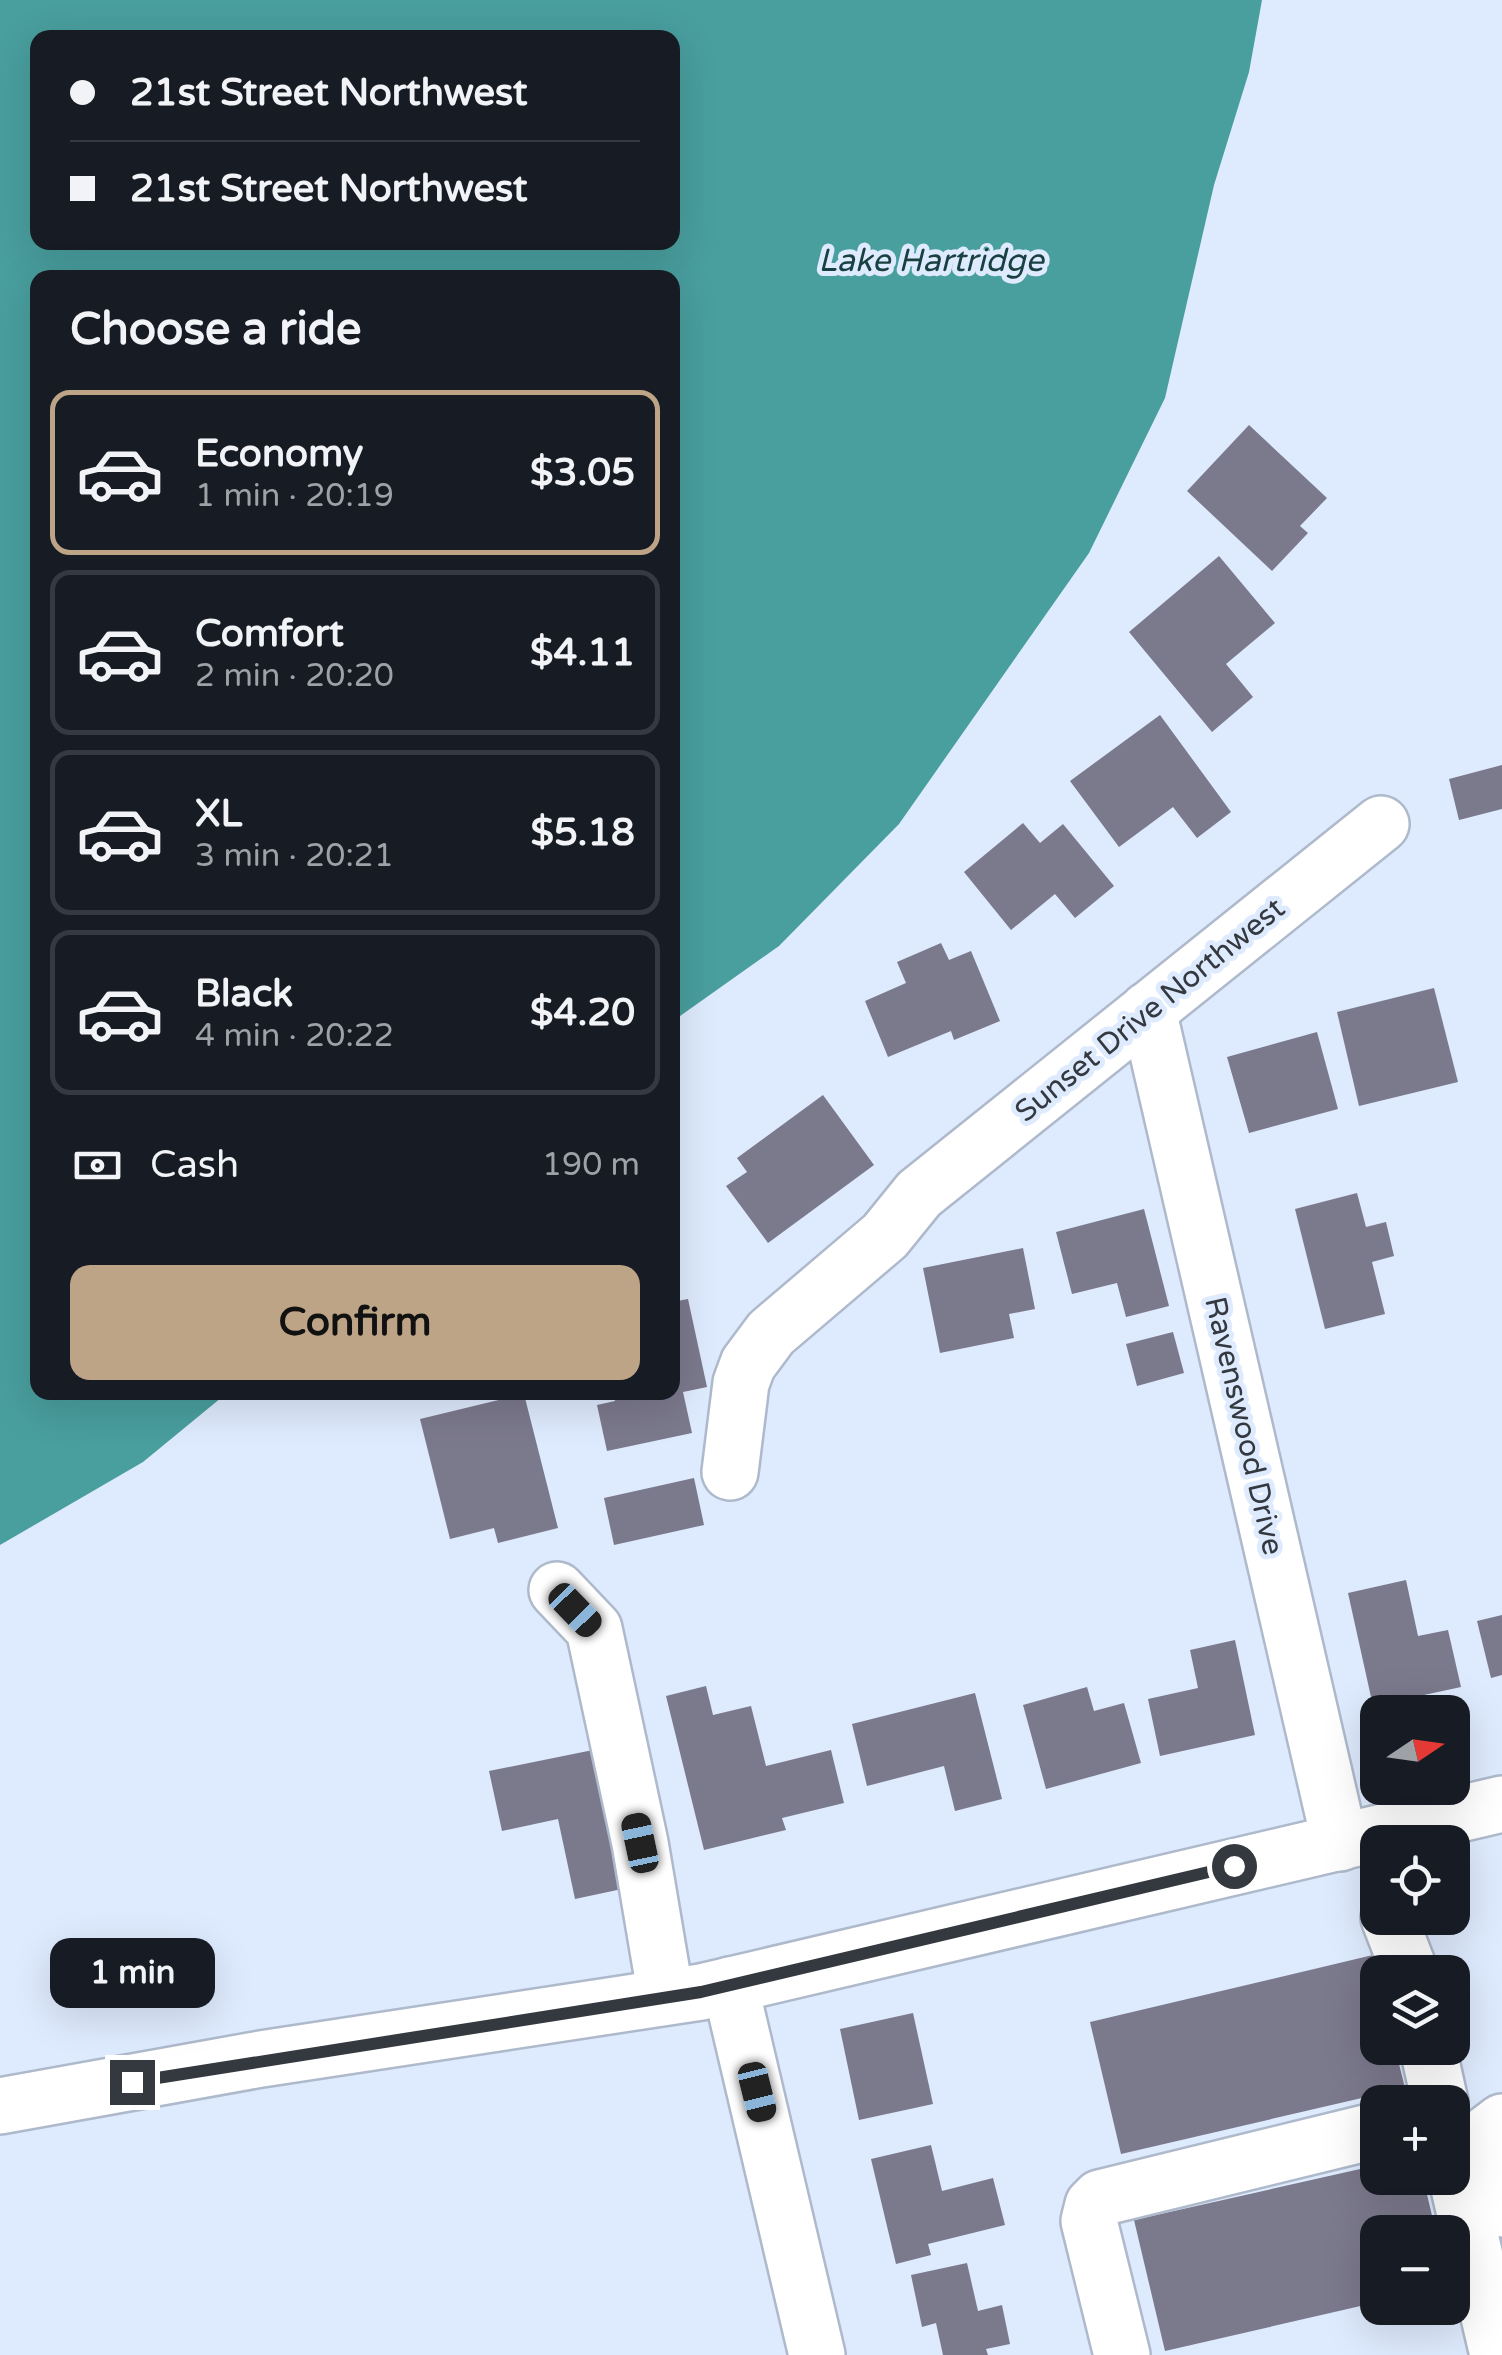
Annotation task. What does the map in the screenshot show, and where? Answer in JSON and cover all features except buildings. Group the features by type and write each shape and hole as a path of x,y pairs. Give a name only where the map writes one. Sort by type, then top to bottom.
{"street":[{"name":"Sunset Drive Northwest","path":"730,1472 741,1383 748,1364 772,1333 885,1236 918,1194 1381,824"},
{"name":"Ravenswood Drive","path":"1148,1010 1349,1841 1360,1860"},
{"path":"557,1590 594,1629 640,1843 666,1997"},
{"path":"0,2106 261,2059 730,1985 1502,1804"},
{"path":"730,1985 817,2355"},
{"path":"1502,2122 1486,2135 1502,2209"},
{"path":"1122,2355 1089,2221 1093,2204 1100,2198 1360,2134"},
{"path":"1461,2195 1498,2355"}],"water":[{"name":"Lake Hartridge","path":"0,0 1262,0 1249,72 1214,185 1165,398 1089,553 899,824 779,946 680,1016 680,270 30,270 30,1400 218,1400 143,1462 0,1545"}],"route":[{"path":"132,2082 701,1992 1234,1866"}]}
